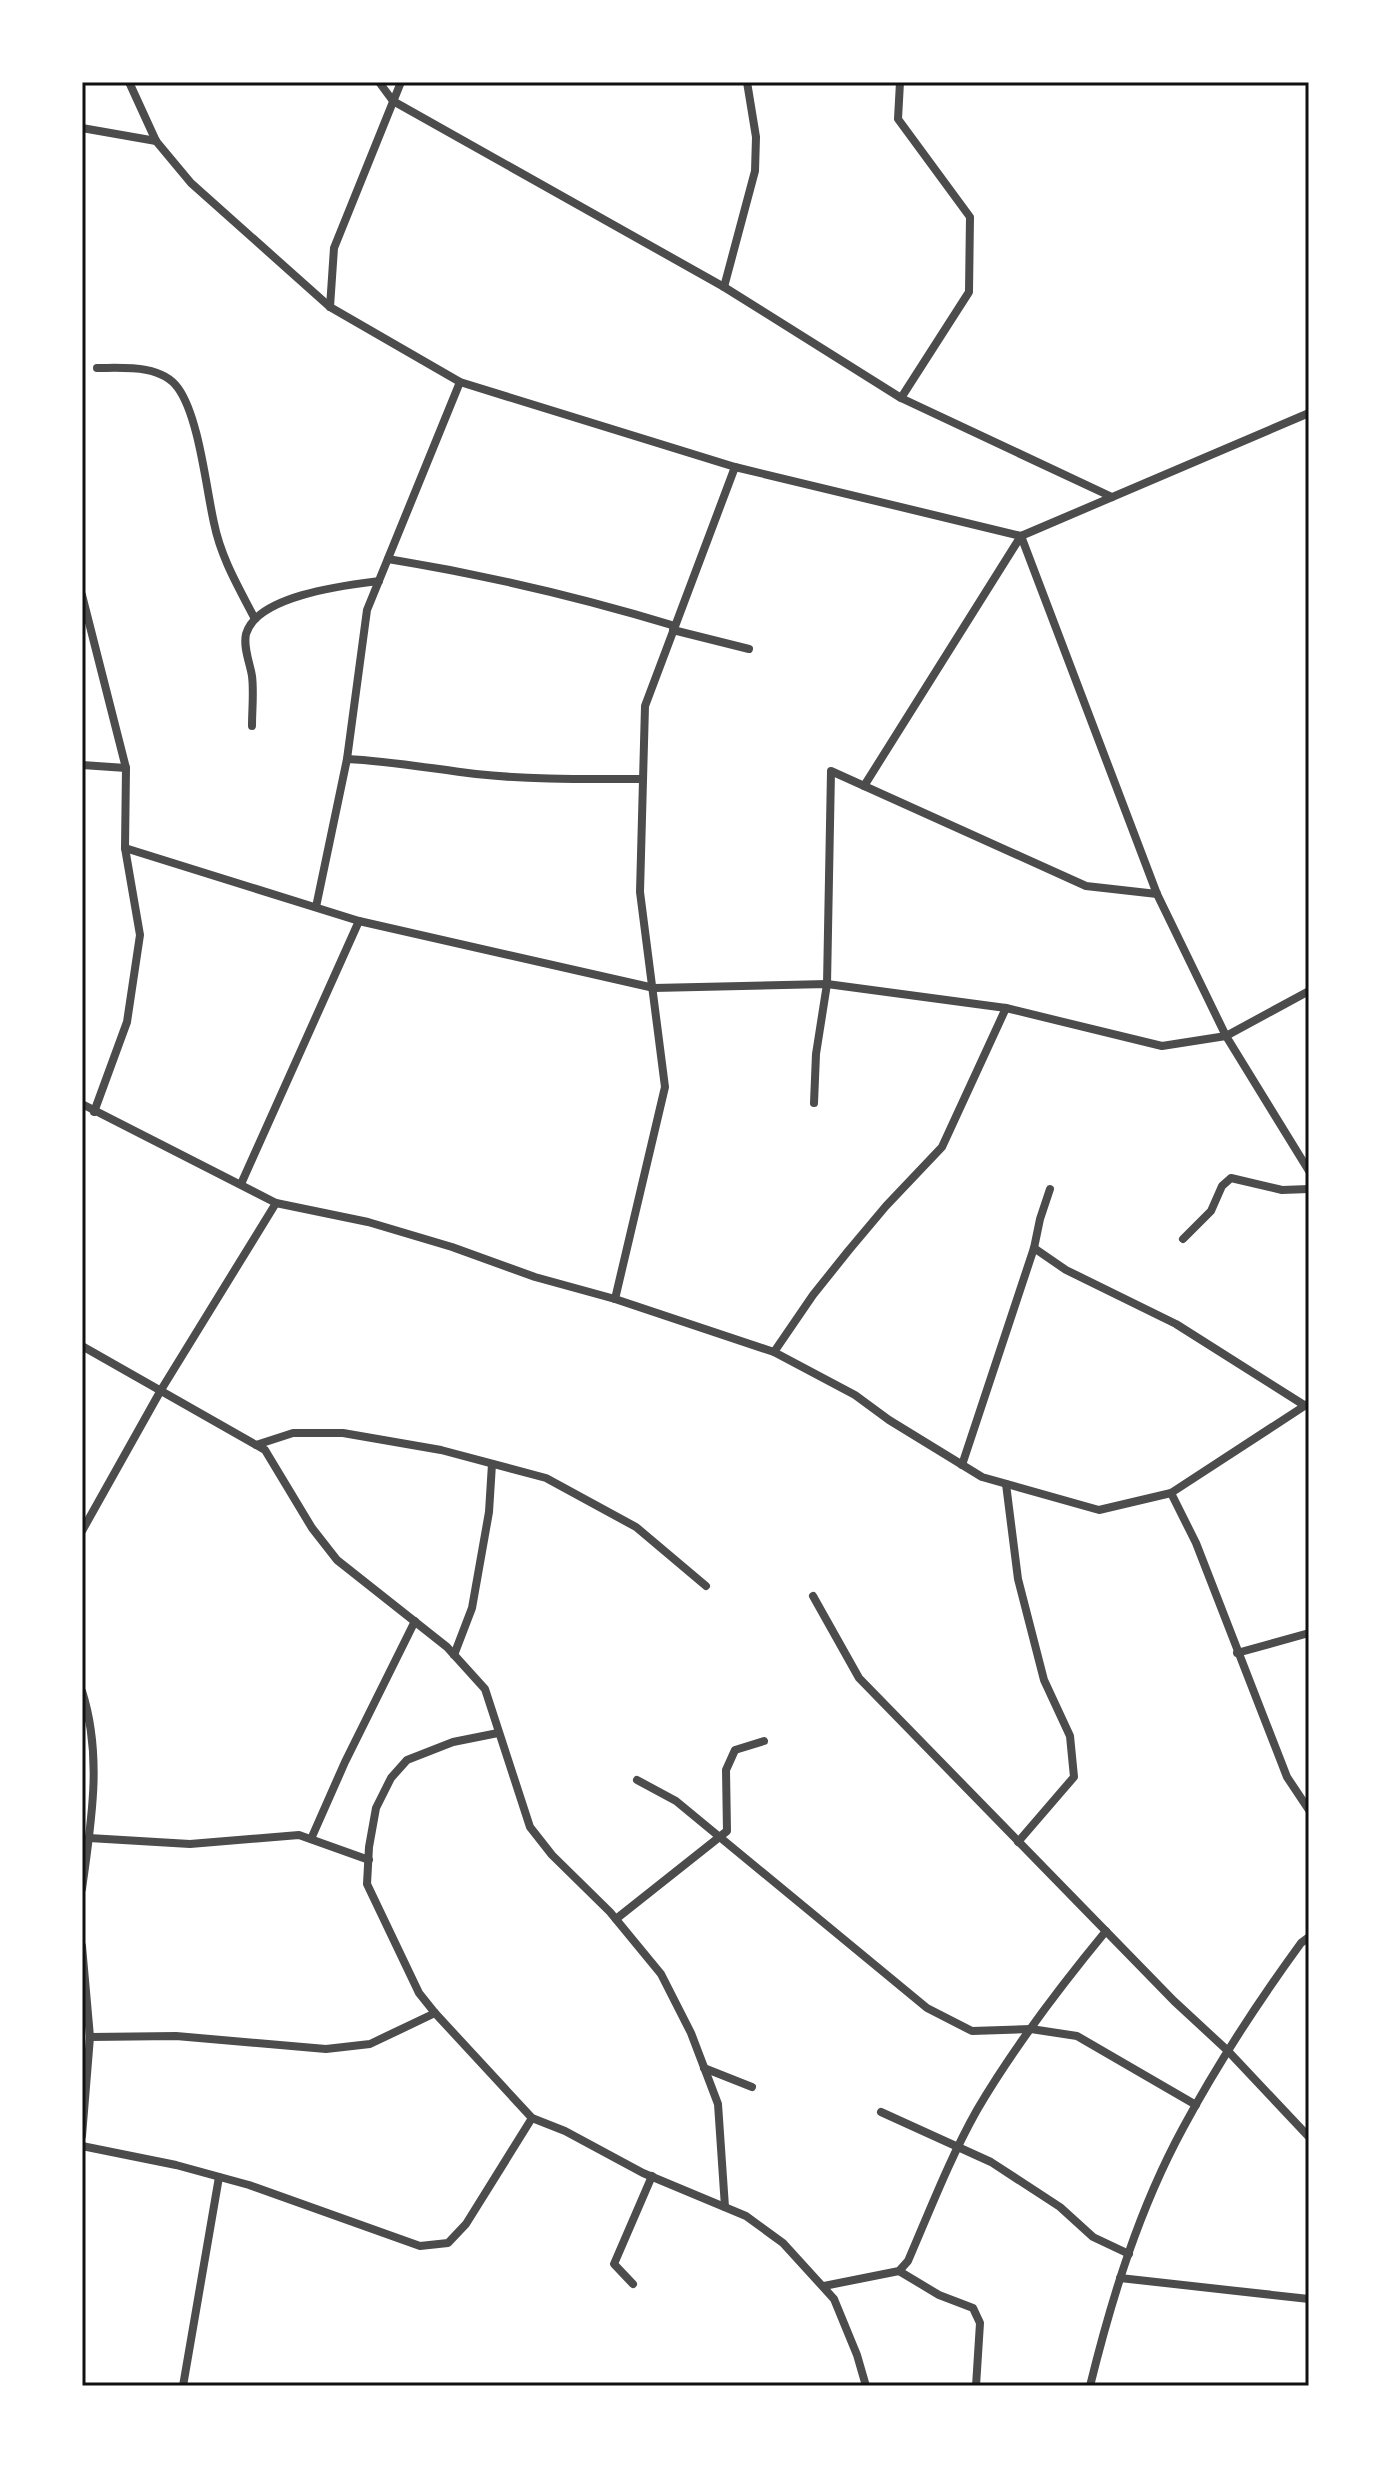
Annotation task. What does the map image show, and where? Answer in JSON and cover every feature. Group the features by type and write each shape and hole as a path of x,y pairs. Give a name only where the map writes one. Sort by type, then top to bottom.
{"street":[{"path":"129,82 156,141 191,183 330,307 460,382 735,467 1021,536"},
{"path":"379,82 393,101 724,287 901,398 1112,497"},
{"path":"330,307 334,248 401,82"},
{"path":"724,287 755,171 756,137 747,82"},
{"path":"900,82 898,119 970,217 969,292 901,398"},
{"path":"82,128 156,141"},
{"path":"97,368 136,368 160,375 177,387 190,417 209,488 214,523 227,564 255,619"},
{"path":"316,907 347,759 367,610 460,382"},
{"path":"864,786 1021,536 1309,413"},
{"path":"615,1299 665,1087 640,892 645,706 735,467"},
{"path":"1021,536 1157,894 1226,1036 1309,1171"},
{"path":"388,559 552,590 749,649"},
{"path":"252,726 252,677 246,653 246,633 255,619 302,594 379,581"},
{"path":"82,595 126,768 125,848 140,935 127,1022 94,1112"},
{"path":"347,759 396,762 475,774 643,779"},
{"path":"82,765 126,768"},
{"path":"814,1103 816,1054 827,984 831,771 1086,886 1157,894"},
{"path":"125,848 359,921 654,988 827,984 1006,1008 1162,1046 1226,1036 1309,991"},
{"path":"241,1184 359,921"},
{"path":"774,1352 840,1261 942,1147 1006,1008"},
{"path":"82,1104 276,1203 368,1222 452,1247 535,1277 615,1299 774,1352 855,1395 982,1477 1099,1510 1171,1493 1307,1404 1176,1324 1066,1270 1034,1248"},
{"path":"1183,1239 1211,1211 1222,1186 1231,1178 1282,1190 1309,1189"},
{"path":"962,1465 1034,1248 1050,1189"},
{"path":"82,1531 161,1390 276,1203"},
{"path":"82,1346 265,1450 312,1528 337,1560 415,1621 454,1655 485,1689 530,1827 552,1855 616,1919 661,1974 691,2033 718,2104 725,2207"},
{"path":"256,1445 293,1433 343,1433 441,1450 546,1478 636,1527 706,1586"},
{"path":"454,1655 472,1608 489,1512 492,1464"},
{"path":"1006,1484 1018,1579 1044,1680 1070,1736 1074,1777 1018,1842"},
{"path":"1171,1493 1196,1543 1287,1777 1306,1799 1309,1810"},
{"path":"813,1596 859,1678 1309,2137"},
{"path":"311,1839 345,1762 415,1621"},
{"path":"1237,1653 1309,1633"},
{"path":"82,1691 94,1738 94,1777 82,1889"},
{"path":"498,1733 453,1742 407,1760 391,1778 376,1808 367,1884 419,1993 532,2118 565,2131 652,2176 746,2216 783,2243 834,2299 866,2386"},
{"path":"616,1919 727,1831 726,1770 735,1750 764,1741"},
{"path":"637,1780 676,1801 927,2008 972,2031 1031,2029 1077,2036 1196,2105"},
{"path":"89,1838 190,1844 299,1835 369,1860"},
{"path":"824,2286 899,2271 908,2261 977,2110 1066,1979 1106,1931"},
{"path":"1090,2386 1129,2254 1157,2185 1196,2105 1272,1983 1301,1943 1309,1937"},
{"path":"82,1946 85,2015 90,2037 82,2136"},
{"path":"90,2037 176,2036 326,2049 370,2044 435,2013"},
{"path":"704,2068 752,2087"},
{"path":"881,2112 991,2162 1060,2207 1093,2237 1129,2254"},
{"path":"82,2146 219,2177 318,2208 420,2246 448,2243 466,2224 532,2118"},
{"path":"633,2284 614,2264 652,2176"},
{"path":"183,2386 219,2177"},
{"path":"899,2271 939,2295 973,2308 980,2323 976,2386"},
{"path":"1120,2278 1309,2299"}]}
